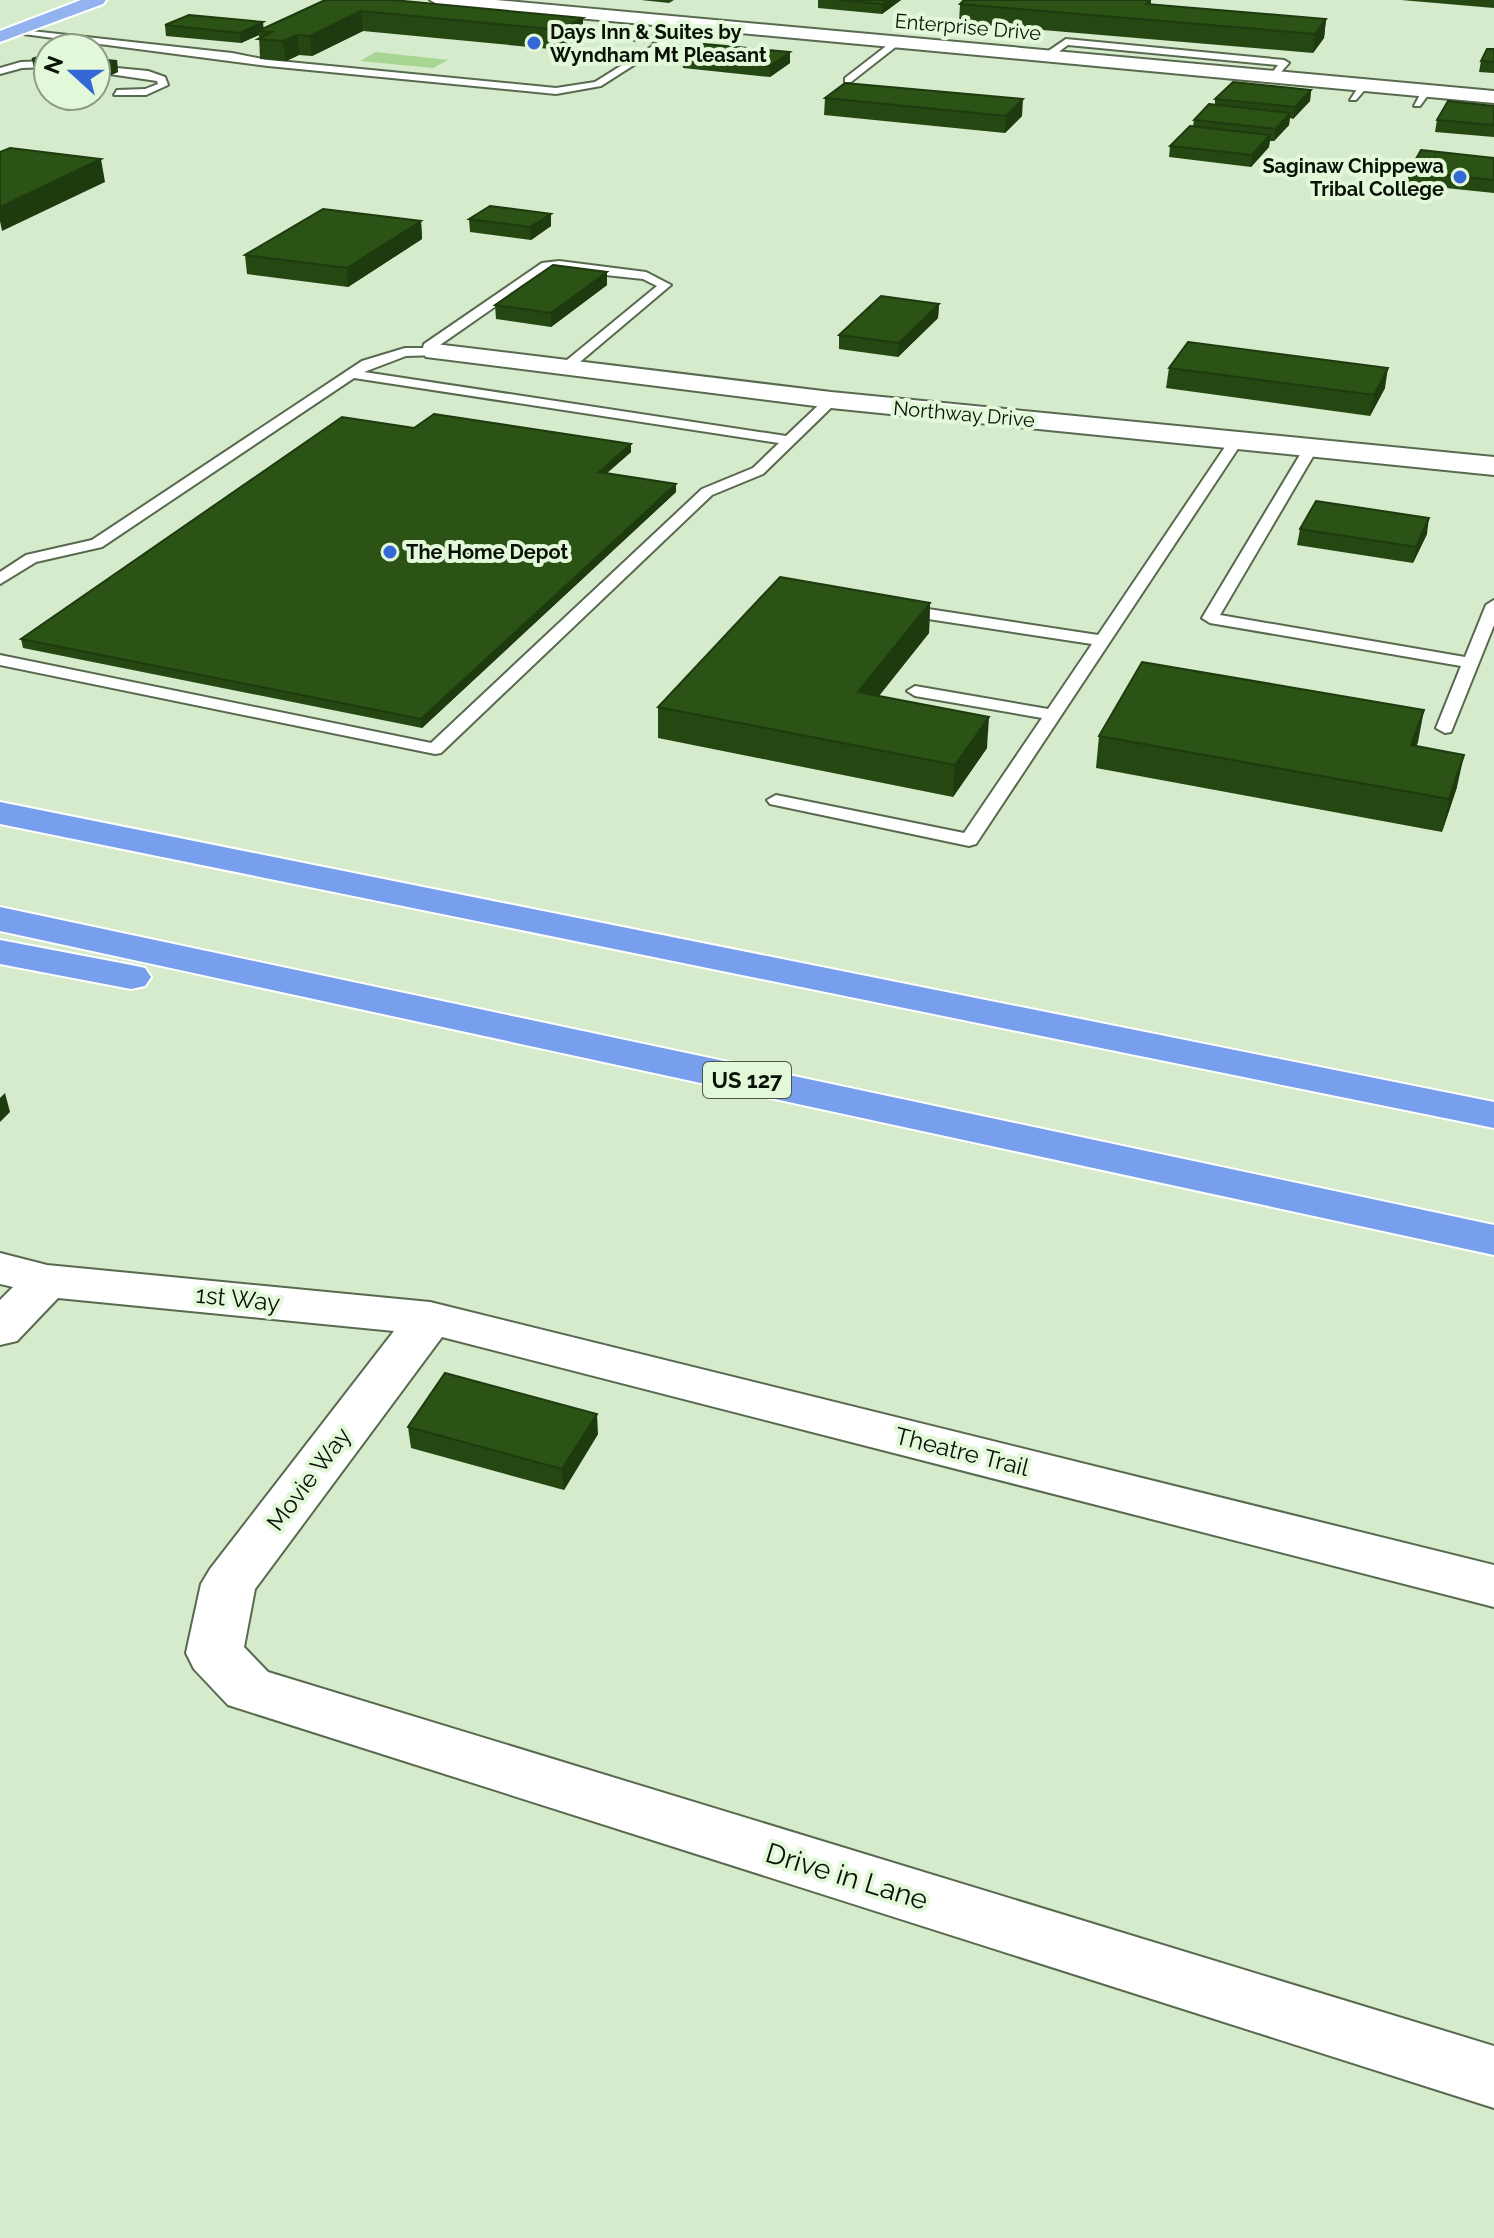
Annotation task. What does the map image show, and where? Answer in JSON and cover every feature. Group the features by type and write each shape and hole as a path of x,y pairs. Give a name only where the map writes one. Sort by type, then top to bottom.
{"highway":[{"path":"7,35 97,0"},
{"path":"0,813 1494,1115"},
{"name":"US 127","path":"0,919 1494,1240"},
{"path":"0,952 195,989 458,1019"}],"street":[{"name":"Enterprise Drive","path":"439,0 1274,77 1359,91 1422,97 1494,97"},
{"name":"Northway Drive","path":"435,352 831,401 1494,466"},
{"path":"1494,447 1494,456"},
{"name":"1st Way","path":"0,1268 47,1281 430,1318"},
{"path":"0,1329 47,1281"},
{"name":"Theatre Trail","path":"430,1318 1494,1586"},
{"name":"Movie Way","path":"214,1653 229,1584 430,1318"},
{"name":"Drive in Lane","path":"214,1653 248,1689 1494,2077"}],"lane":[{"path":"7,35 556,91 598,84 694,24"},
{"path":"562,30 668,40"},
{"path":"848,80 897,42"},
{"path":"232,56 246,49"},
{"path":"0,71 32,65"},
{"path":"112,71 148,74 162,79 163,85 146,92 117,93"},
{"path":"435,352 429,347 546,266 646,276 665,285 563,369"},
{"path":"0,579 31,558 97,544 351,374 385,357 405,352 435,352"},
{"path":"351,374 790,441"},
{"path":"0,660 435,749 707,492 758,471 831,401"},
{"path":"776,800 969,840 1236,441"},
{"path":"1311,448 1210,618 1471,663"},
{"path":"1445,728 1494,605"},
{"path":"892,608 1102,641"},
{"path":"915,691 1053,715"}],"green space":[{"path":"376,52 448,60 433,68 360,61"}],"building":[{"path":"325,0 393,0 583,18 560,30 361,11 310,36 297,35 283,41 258,39 272,32 258,31"},
{"path":"838,0 888,0 882,4"},
{"path":"964,0 1150,0 1146,4 1326,19 1315,34 960,4"},
{"path":"189,15 263,22 240,33 165,25"},
{"path":"704,44 790,52 770,66 682,57"},
{"path":"1487,49 1494,49 1494,62 1481,61"},
{"path":"1233,82 1311,90 1295,107 1215,99"},
{"path":"845,83 1023,99 1006,116 825,98"},
{"path":"1448,101 1494,106 1494,125 1437,120"},
{"path":"1209,104 1290,113 1276,129 1194,120"},
{"path":"1190,126 1270,135 1252,155 1170,146"},
{"path":"10,148 101,159 0,207 0,152"},
{"path":"1421,150 1494,158 1494,180 1409,171"},
{"path":"490,206 551,214 530,227 469,219"},
{"path":"323,209 421,221 347,268 245,255"},
{"path":"553,265 607,272 551,313 495,305"},
{"path":"881,296 939,304 899,343 839,335"},
{"path":"1188,342 1388,368 1374,395 1169,368"},
{"path":"434,414 631,444 599,472 676,484 421,719 21,639 342,417 414,428"},
{"path":"1316,501 1429,518 1416,547 1300,529"},
{"path":"780,577 930,603 858,692 989,717 955,765 658,707"},
{"path":"1142,662 1424,710 1411,745 1464,755 1449,799 1099,736"},
{"path":"445,1373 597,1414 562,1469 408,1427"}],"place":[{"name":"Days Inn & Suites by Wyndham Mt Pleasant","path":"534,43"},
{"name":"Saginaw Chippewa Tribal College","path":"1460,177"},
{"name":"The Home Depot","path":"390,552"}]}
